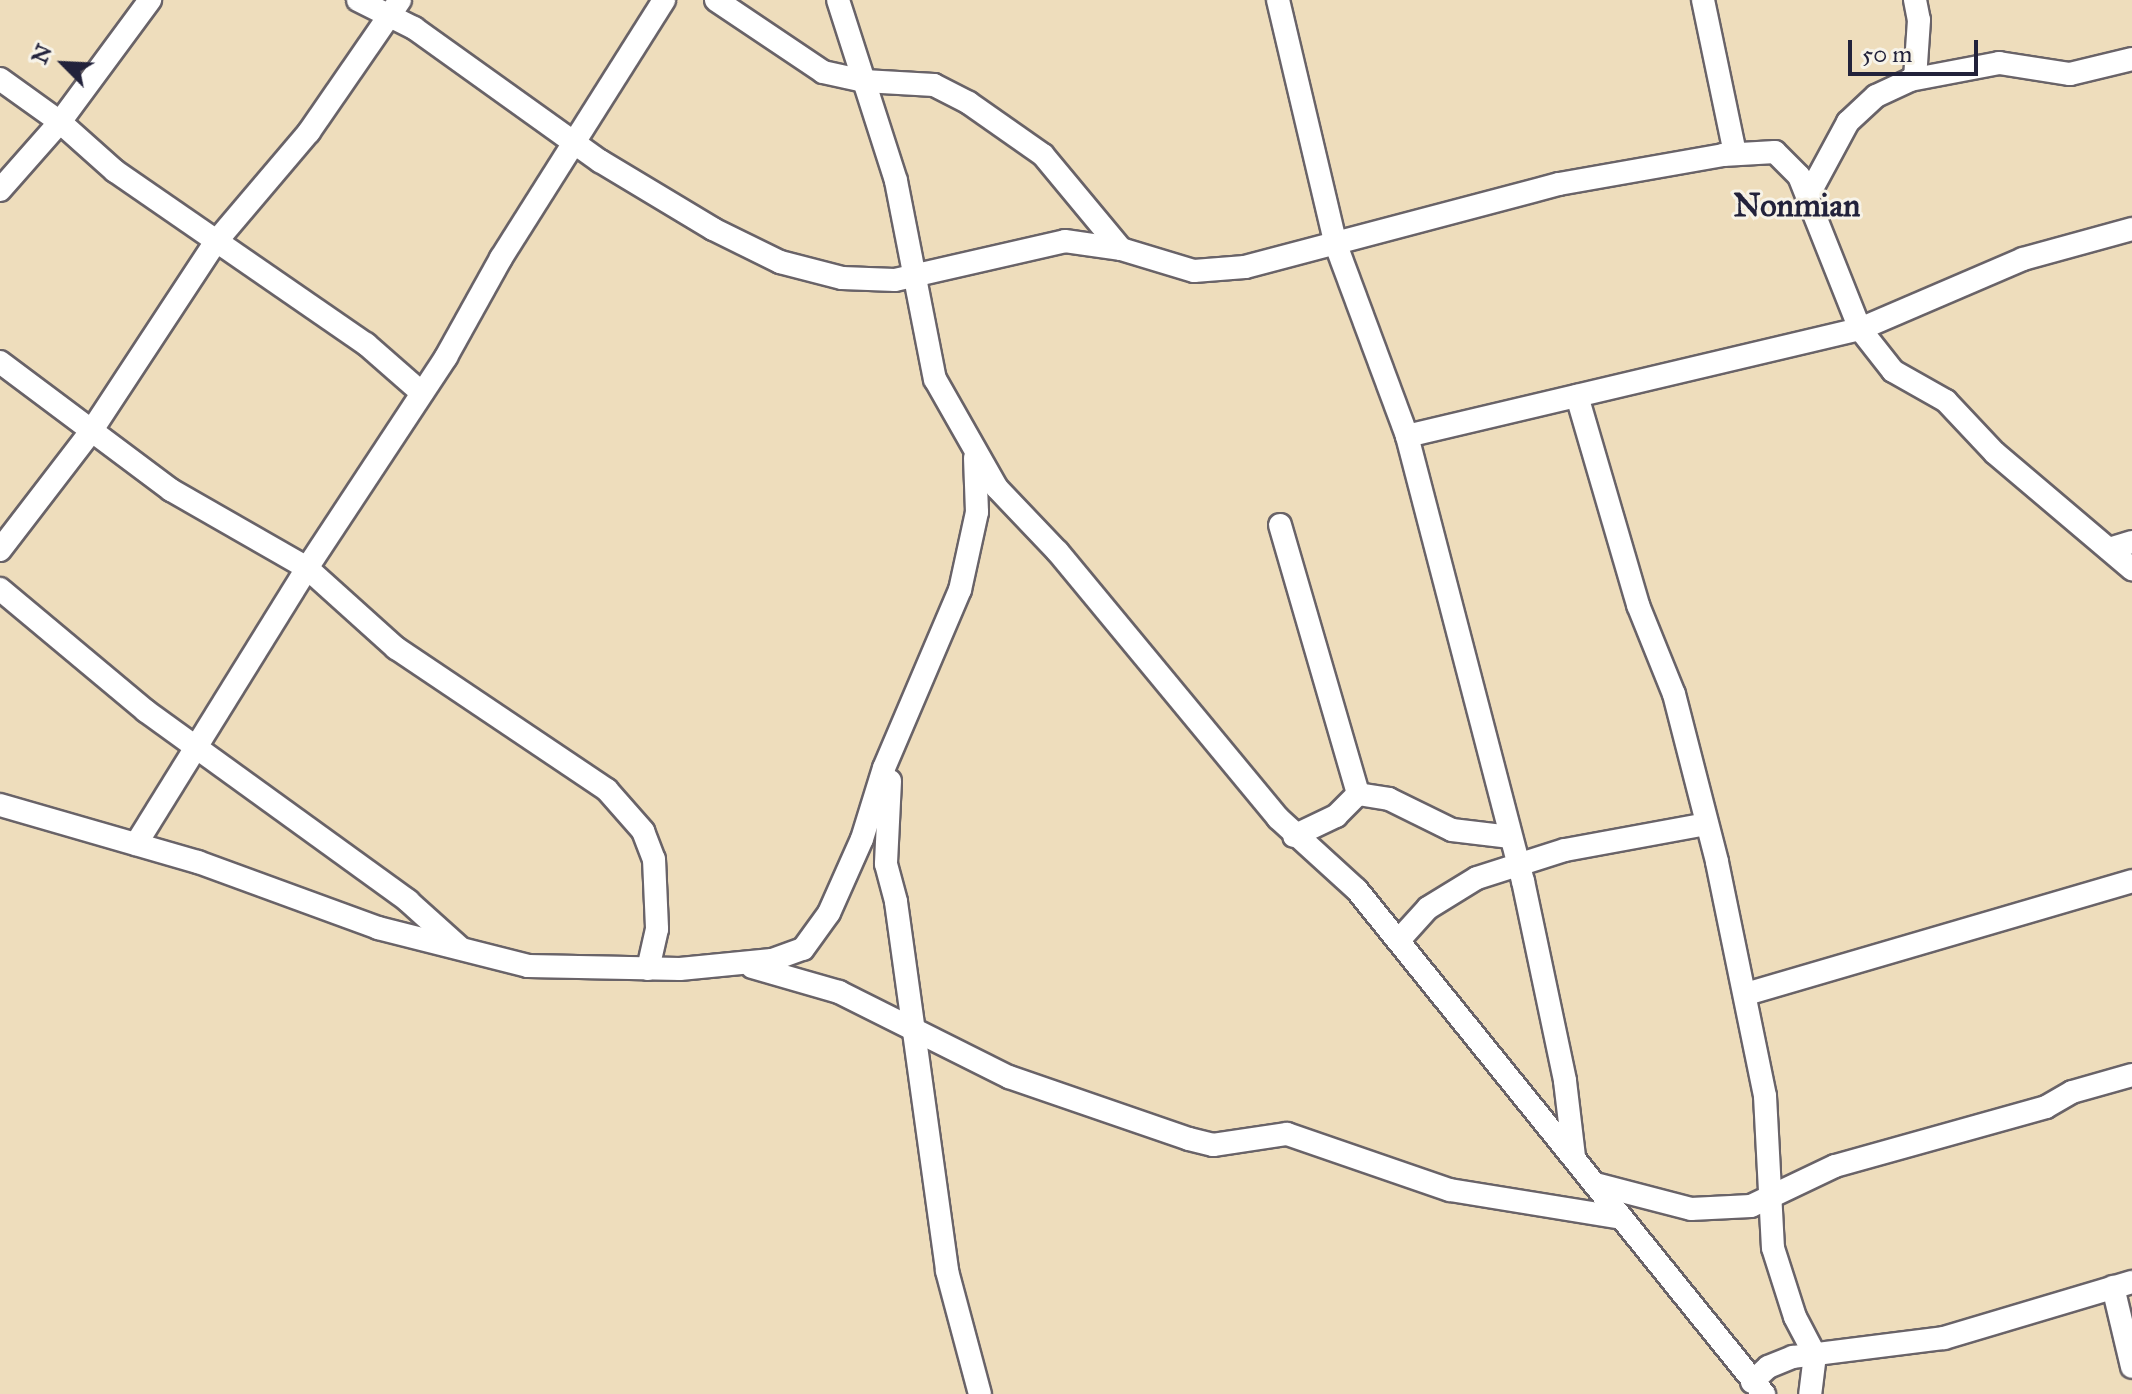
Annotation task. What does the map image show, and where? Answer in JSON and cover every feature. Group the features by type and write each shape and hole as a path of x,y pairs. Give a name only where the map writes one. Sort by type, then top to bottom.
{"street":[{"path":"0,190 60,122 150,0"},
{"path":"358,0 396,8 576,144 713,229 780,262 842,278 912,276 1065,241 1121,249 1157,263 1219,271 1336,245 1559,184 1760,149 1785,158 1808,196 1860,329 1893,371 1946,401 1995,453 2132,569"},
{"path":"136,844 195,744 422,393 664,0"},
{"path":"716,0 823,72 864,81 934,85 969,103 1043,155 1121,249"},
{"path":"838,0 896,181 912,276 935,379 997,488 1058,552 1294,836 1357,890 1758,1388 1768,1367 1815,1355 1944,1338 2123,1284 2132,1367"},
{"path":"1278,0 1336,245 1407,436 1518,864 1565,1081 1574,1156"},
{"path":"1703,0 1735,153"},
{"path":"1915,0 1919,20 1915,78"},
{"path":"0,550 92,430 214,244 291,155 396,8"},
{"path":"1808,196 1848,122 1876,96 1915,78 1999,63 2070,74 2132,59"},
{"path":"0,79 60,122 115,171 214,244 285,286 422,393"},
{"path":"1407,436 1860,329 2023,259 2132,229"},
{"path":"0,362 171,490 307,568 396,648 607,790 634,818 650,842 657,885 655,943 648,969"},
{"path":"1577,396 1638,605 1674,694 1707,824 1746,994 1765,1096 1769,1199 1780,1278 1815,1355 1810,1394"},
{"path":"0,805 242,877 365,924 463,951 567,970 737,963 803,949 829,913 862,839 901,728 971,553 979,480 974,447"},
{"path":"1280,525 1358,794"},
{"path":"2109,549 2132,542"},
{"path":"0,589 146,711 408,901 463,951"},
{"path":"901,728 884,838 947,1271 980,1394"},
{"path":"1358,794 1389,799 1452,830 1511,837"},
{"path":"1294,836 1336,816 1358,794"},
{"path":"1399,940 1428,908 1477,878 1518,864 1639,834 1707,824"},
{"path":"1746,994 2132,881"},
{"path":"737,963 839,992 1009,1077 1189,1139 1213,1145 1287,1134 1450,1190 1622,1218"},
{"path":"1595,1184 1691,1209 1722,1210 1769,1199 1835,1166 2046,1107 2072,1092 2132,1075"}],"district":[{"name":"Nonmian","path":"1797,206"}]}
